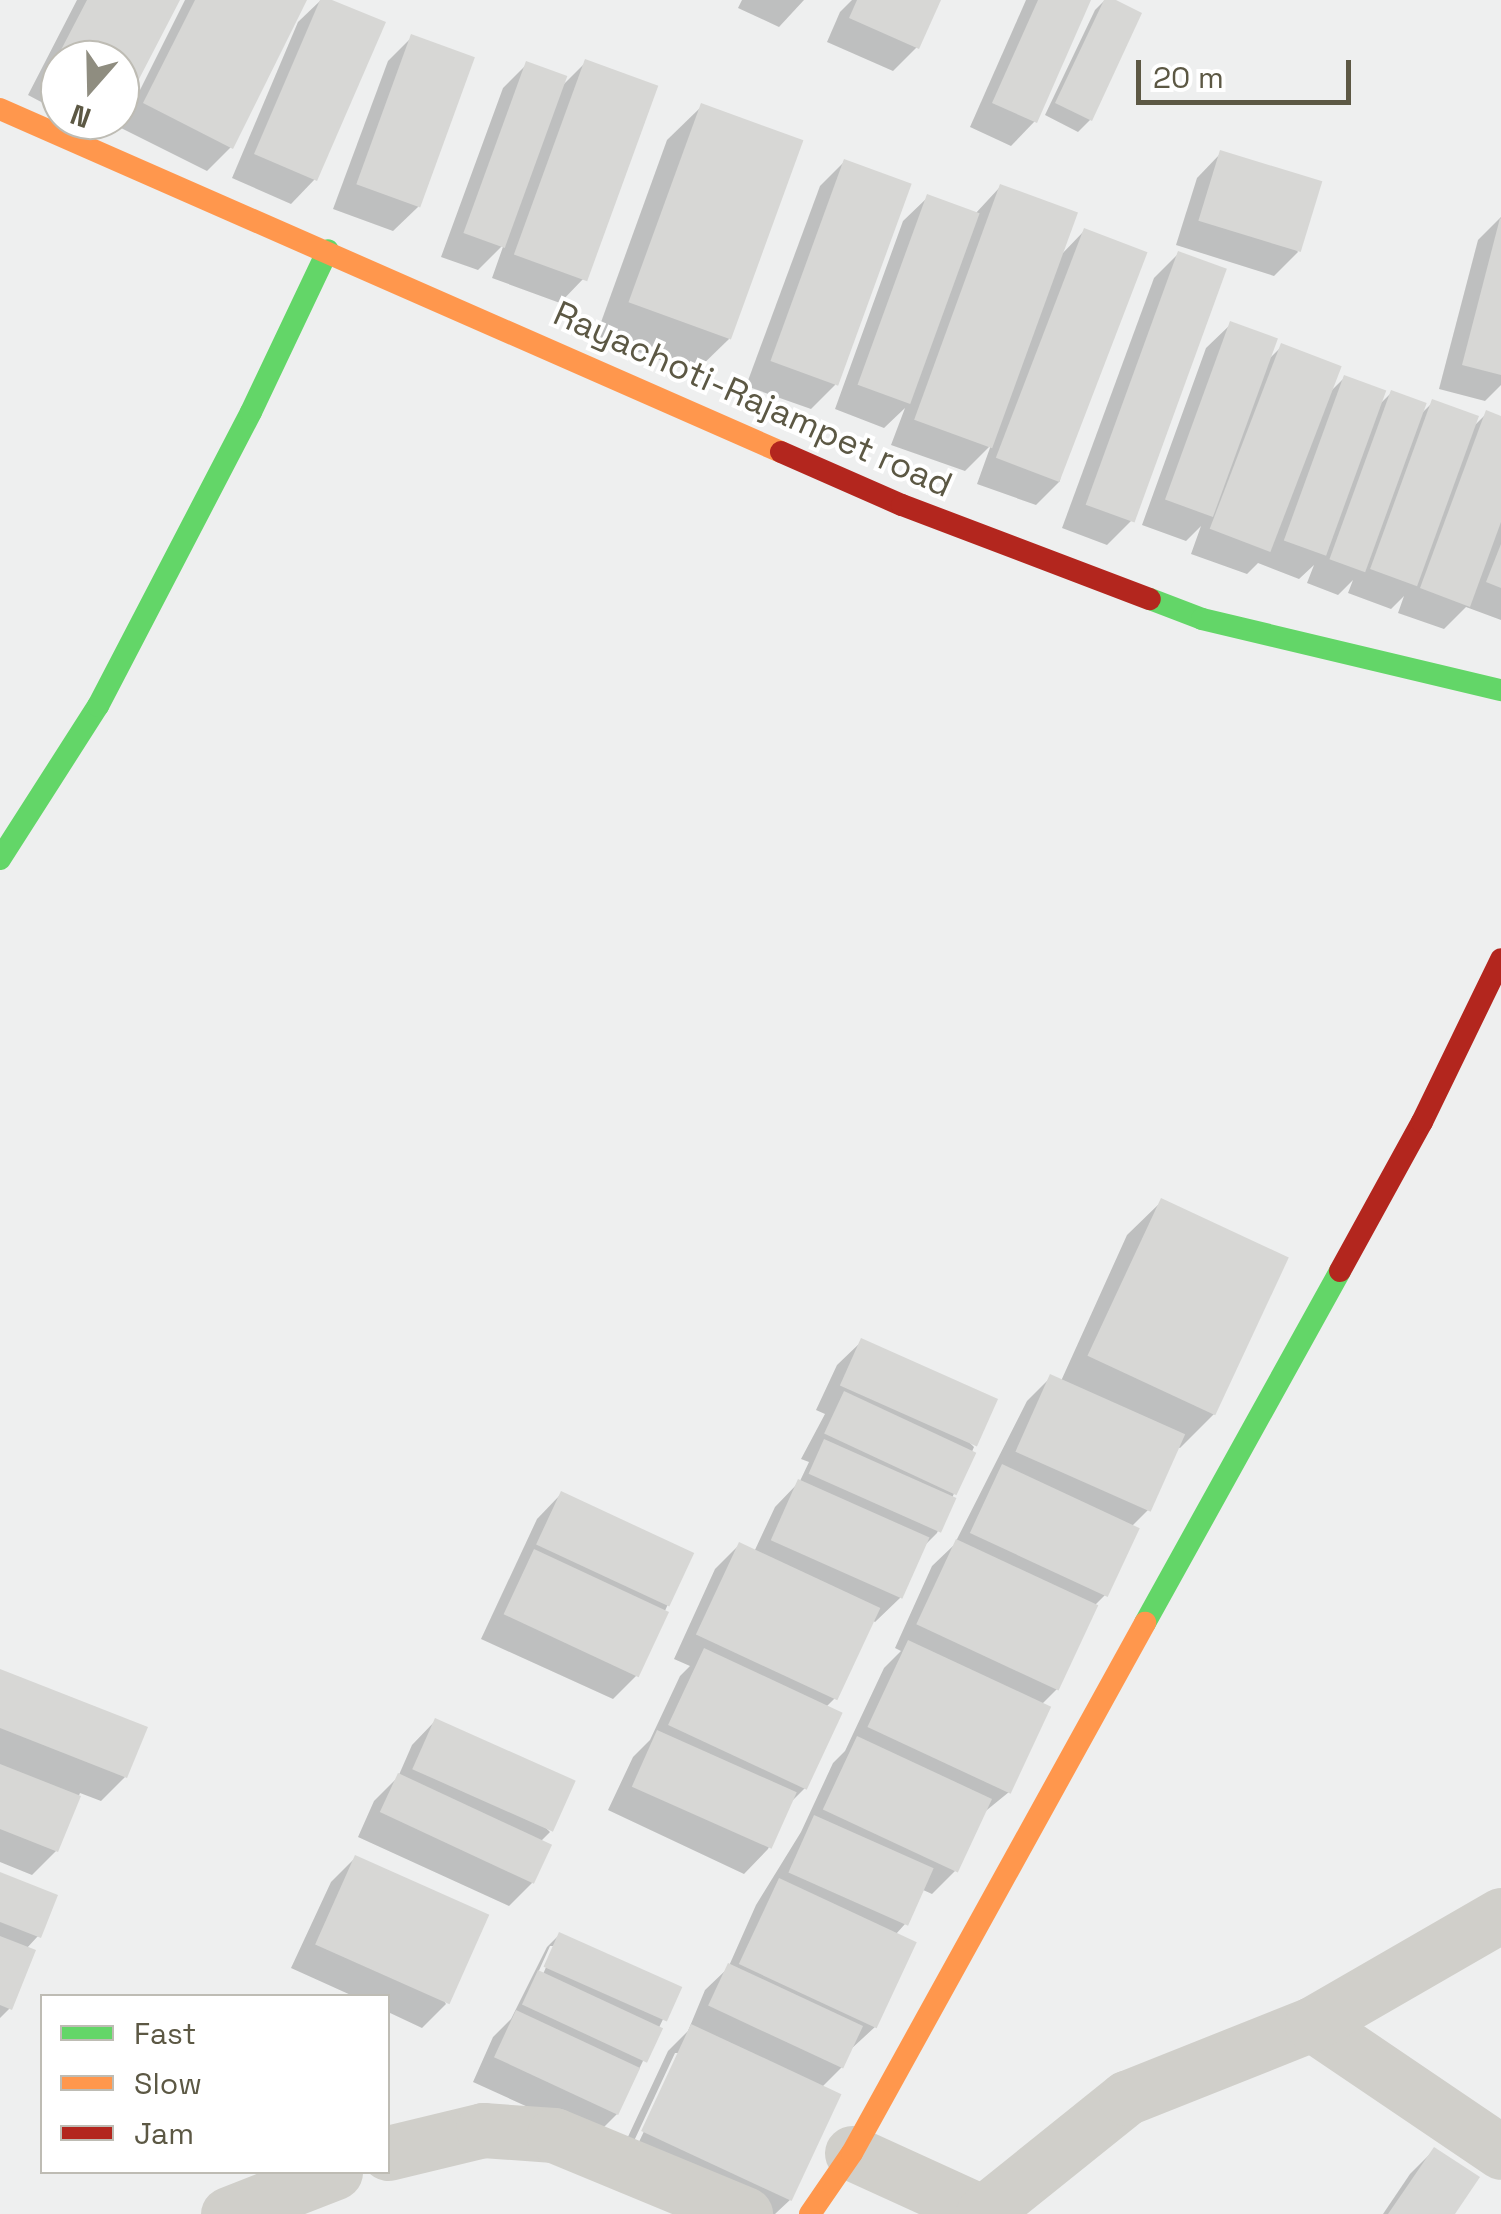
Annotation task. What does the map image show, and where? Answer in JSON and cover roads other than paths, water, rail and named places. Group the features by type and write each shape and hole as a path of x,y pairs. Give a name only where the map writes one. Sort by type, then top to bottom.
{"street":[{"name":"Rayachoti-Rajampet road","path":"0,109 902,504 1184,612 1501,690"},
{"path":"0,859 98,706 250,412 328,250"},
{"path":"810,2214 852,2154 1422,1122 1501,960"},
{"path":"852,2154 984,2213 1126,2098 1312,2024 1501,1916"},
{"path":"1312,2024 1501,2152"},
{"path":"390,2153 482,2130 554,2135 745,2214"},
{"path":"228,2214 330,2174"}]}
